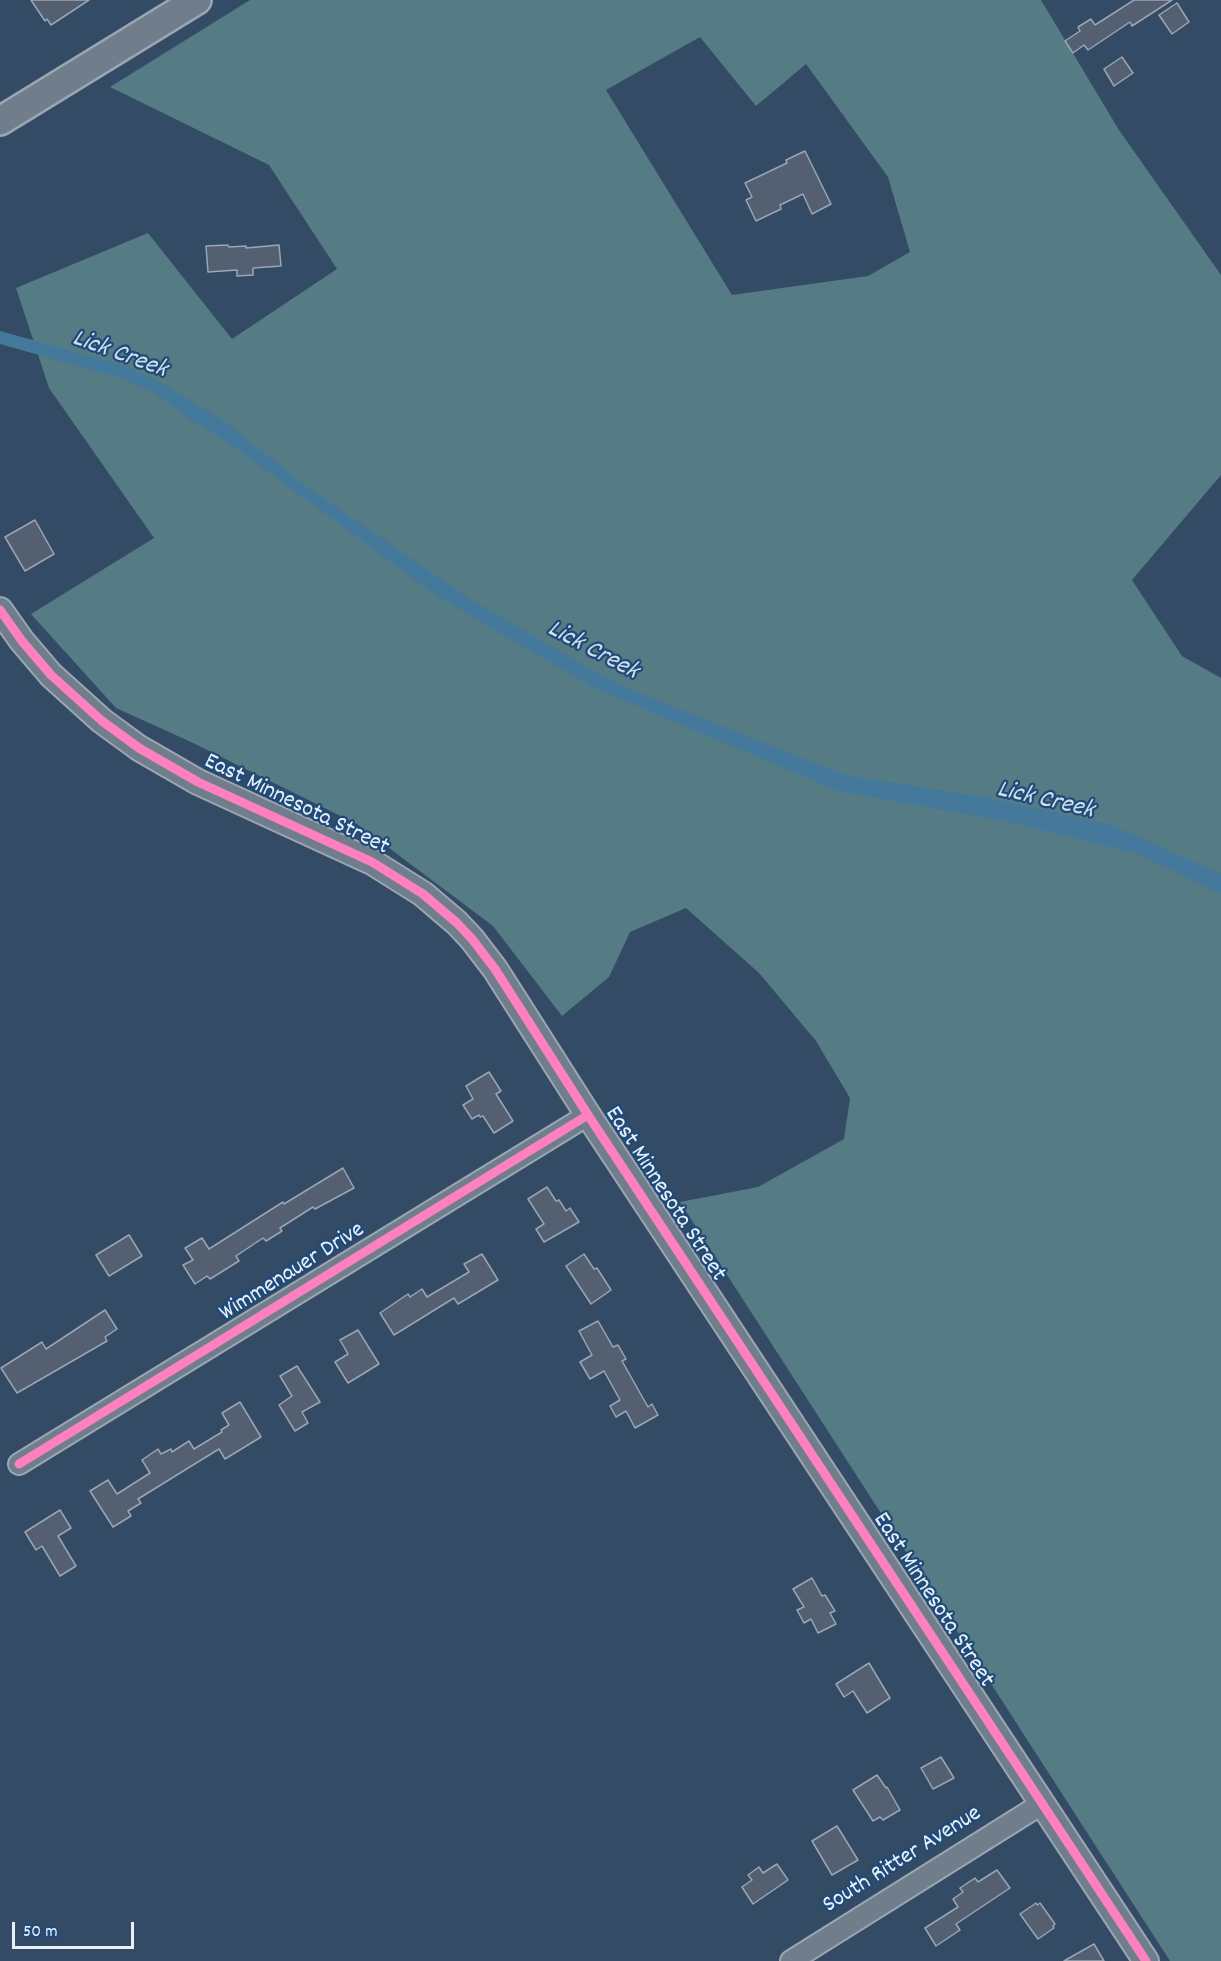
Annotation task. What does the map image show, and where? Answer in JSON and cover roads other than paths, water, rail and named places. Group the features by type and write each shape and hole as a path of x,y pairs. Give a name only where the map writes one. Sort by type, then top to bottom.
{"main road":[{"path":"0,121 197,0"}],"street":[{"name":"East Minnesota Street","path":"0,610 22,641 51,675 102,721 139,748 198,782 372,862 411,885 449,916 472,939 495,969 588,1115 1146,1961"},
{"name":"Wimmenauer Drive","path":"19,1464 588,1115"},
{"name":"South Ritter Avenue","path":"791,1961 1043,1803"}],"water":[{"name":"Lick Creek","path":"0,331 123,365 165,385 226,422 306,486 466,596 578,662 629,689 845,775 983,797 1112,825 1221,874 1221,894 1136,853 1009,822 838,791 592,687 437,596 229,443 185,416 154,392 120,378 0,344"}]}
